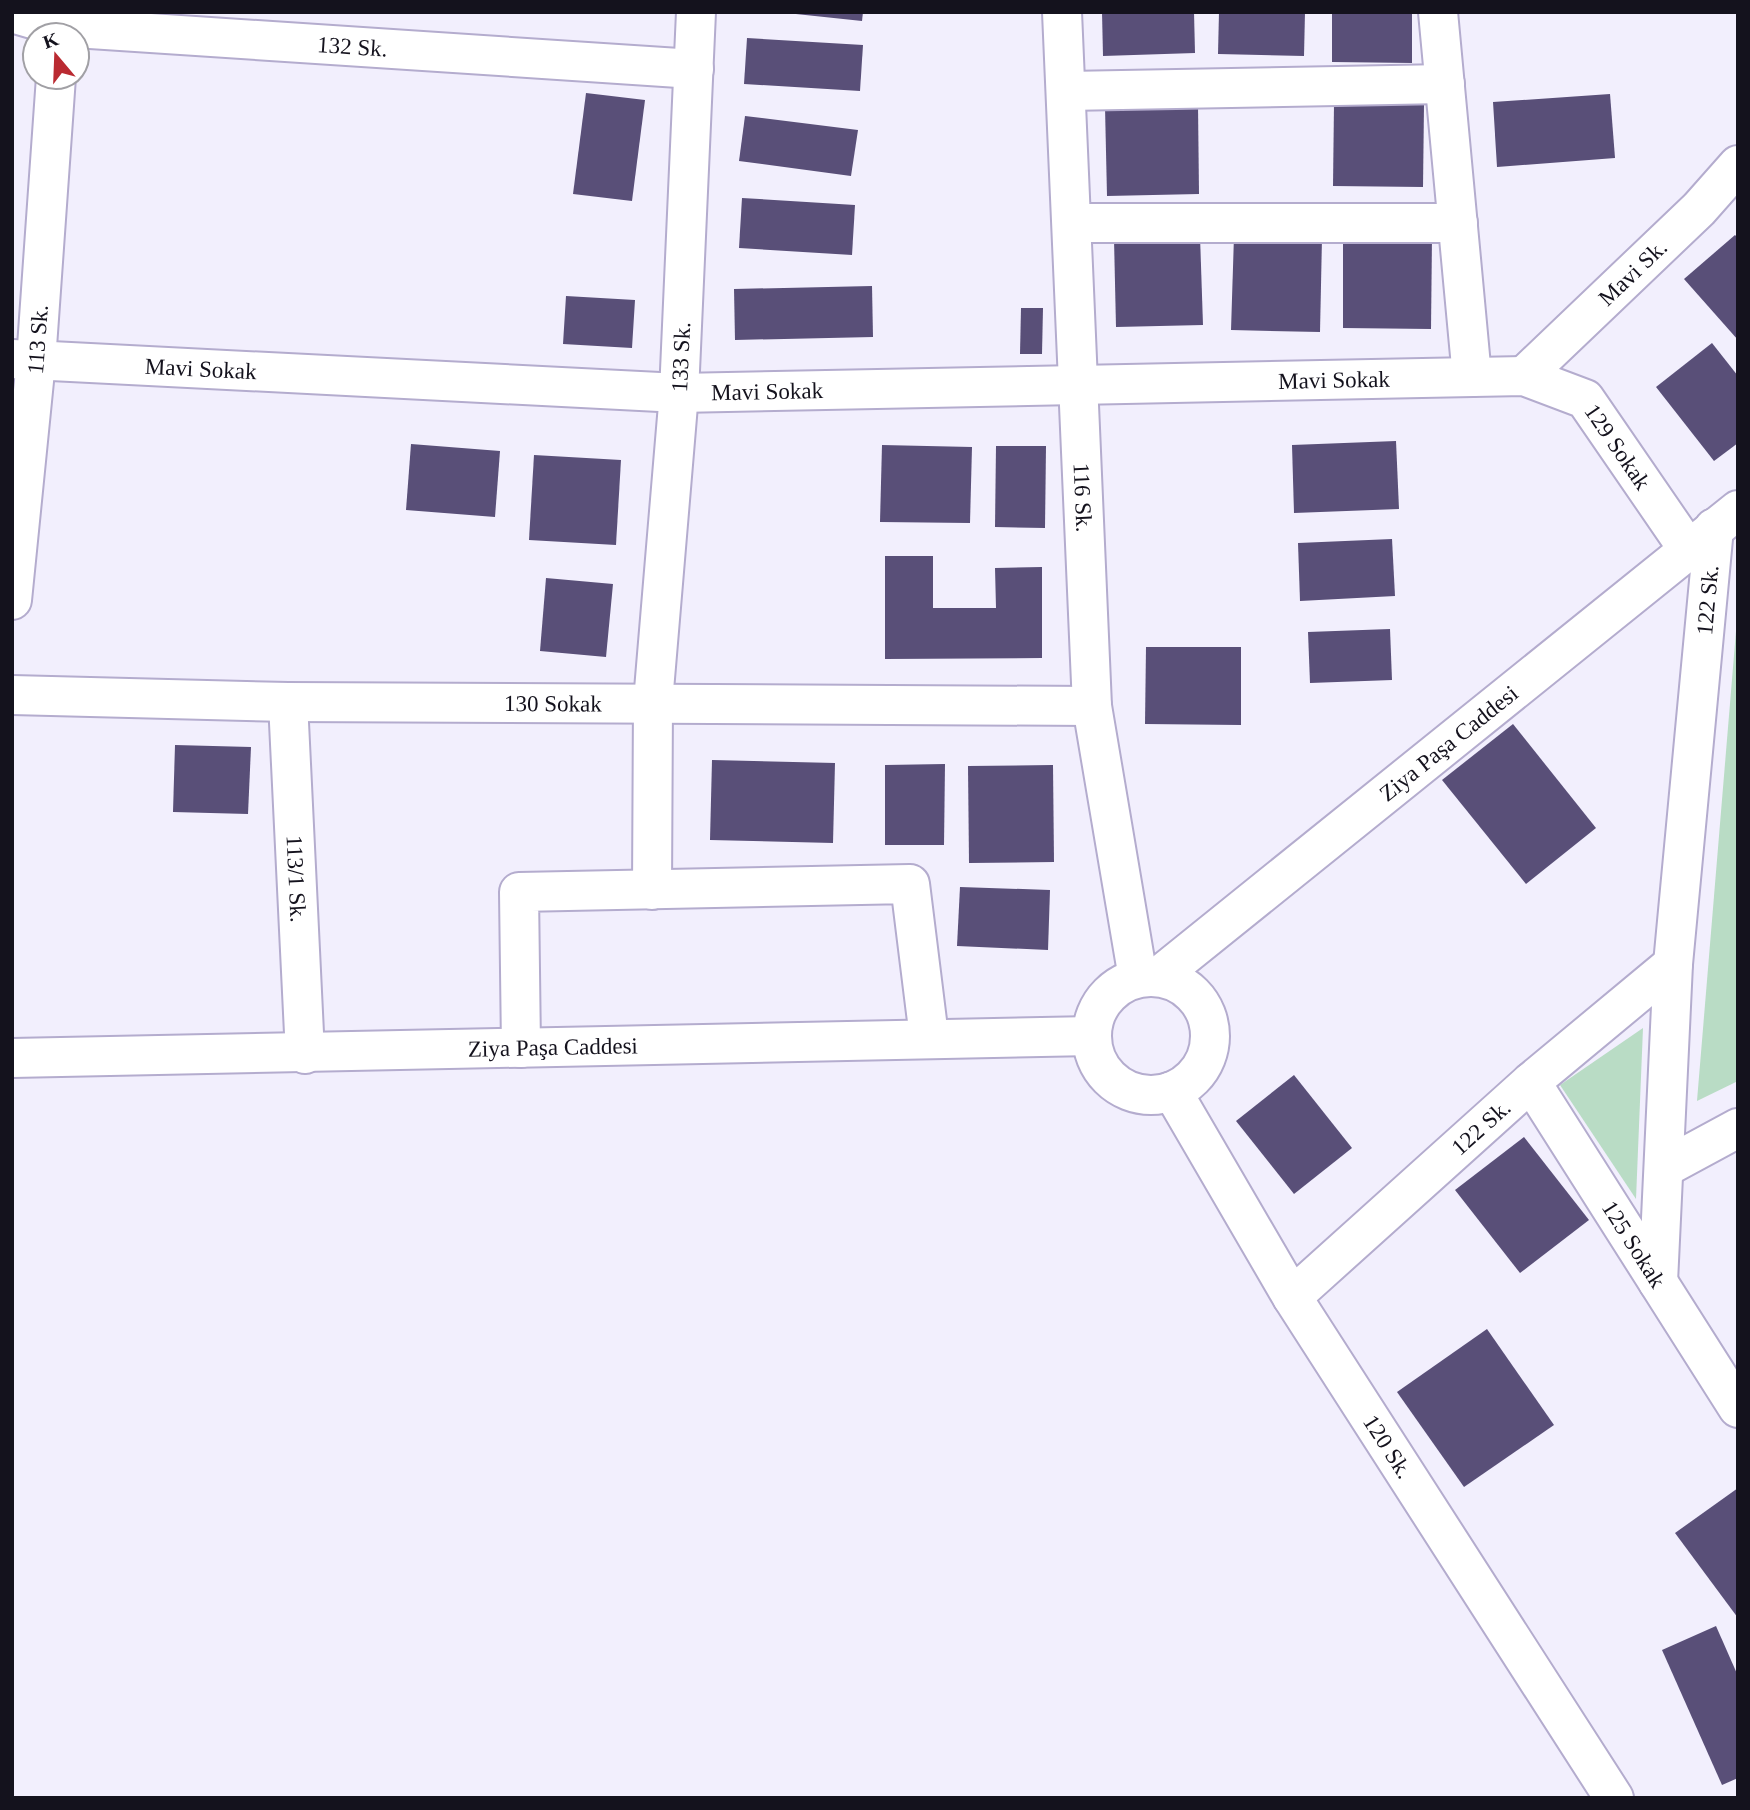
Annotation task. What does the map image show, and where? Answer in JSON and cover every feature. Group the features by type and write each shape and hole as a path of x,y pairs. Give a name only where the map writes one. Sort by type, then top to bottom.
{"street":[{"name":"133 Sk.","path":"652,890 653,702 679,393 696,12"},
{"name":"116 Sk.","path":"1062,12 1080,386 1091,706 1148,978"},
{"path":"1438,12 1472,377"},
{"name":"132 Sk.","path":"12,13 44,21"},
{"name":"132 Sk.","path":"91,27 694,69"},
{"path":"1067,90 1445,85"},
{"name":"113 Sk.","path":"12,600 24,360 54,91"},
{"name":"Mavi Sk.","path":"1524,376 1699,209 1738,165"},
{"path":"1073,223 1458,223"},
{"name":"Mavi Sokak","path":"24,360 679,393 1524,376"},
{"name":"129 Sokak","path":"1524,376 1585,399 1713,529"},
{"name":"122 Sk.","path":"1658,1282 1673,964 1713,529"},
{"name":"Ziya Paşa Caddesi","path":"12,1058 305,1054 929,1037 1092,1036 1095,1016 1105,999 1120,986 1148,978 1713,529"},
{"name":"130 Sokak","path":"12,695 288,702 1091,706"},
{"name":"113/1 Sk.","path":"288,702 305,1054"},
{"path":"521,1048 519,892 910,884 929,1037"},
{"name":"122 Sk.","path":"1292,1297 1531,1082 1673,964"},
{"path":"1092,1036 1095,1055 1103,1072 1117,1085 1134,1093 1153,1095 1172,1091 1189,1081 1202,1067 1209,1048 1210,1028 1204,1010 1193,994 1177,983 1148,978"},
{"name":"125 Sokak","path":"1531,1082 1738,1408"},
{"name":"120 Sk.","path":"1172,1091 1292,1297 1614,1798"},
{"path":"1664,1168 1738,1128"}],"green space":[{"path":"1738,607 1738,1081 1697,1101"},
{"path":"1643,1028 1636,1199 1560,1085"}],"building":[{"path":"777,12 863,12 862,21"},
{"path":"1102,12 1194,12 1195,53 1103,56"},
{"path":"1219,12 1305,12 1304,56 1218,54"},
{"path":"1332,12 1412,12 1412,63 1332,62"},
{"path":"747,38 863,45 860,91 744,84"},
{"path":"586,93 645,100 632,201 573,194"},
{"path":"1610,94 1615,158 1497,167 1493,102"},
{"path":"1334,104 1424,105 1423,187 1333,186"},
{"path":"1198,105 1199,194 1107,196 1105,107"},
{"path":"745,116 858,130 851,176 739,161"},
{"path":"742,198 855,205 852,255 739,248"},
{"path":"1735,235 1738,238 1738,340 1684,279"},
{"path":"1200,236 1203,325 1116,327 1114,239"},
{"path":"1234,236 1322,238 1320,332 1231,330"},
{"path":"1343,236 1432,237 1431,329 1343,328"},
{"path":"872,286 873,337 735,340 734,289"},
{"path":"566,296 635,300 632,348 563,344"},
{"path":"1021,308 1043,308 1042,354 1020,354"},
{"path":"1712,343 1738,376 1738,443 1714,461 1656,387"},
{"path":"1396,441 1399,509 1294,513 1292,445"},
{"path":"411,444 500,451 495,517 406,510"},
{"path":"882,445 972,447 970,523 880,522"},
{"path":"996,446 1046,446 1045,528 995,527"},
{"path":"534,455 621,460 616,545 529,540"},
{"path":"1392,539 1395,596 1300,601 1298,543"},
{"path":"885,556 933,556 933,608 996,608 995,568 1042,567 1042,658 885,659"},
{"path":"546,578 613,584 606,657 540,651"},
{"path":"1390,629 1392,680 1310,683 1308,632"},
{"path":"1146,647 1241,647 1241,725 1145,724"},
{"path":"1513,724 1596,828 1526,884 1442,780"},
{"path":"175,745 251,747 248,814 173,812"},
{"path":"712,760 835,763 833,843 710,840"},
{"path":"945,764 944,845 885,845 885,765"},
{"path":"1053,765 1054,862 969,863 968,766"},
{"path":"960,887 1050,890 1048,950 957,946"},
{"path":"1294,1075 1352,1148 1294,1194 1236,1121"},
{"path":"1524,1137 1589,1220 1520,1273 1455,1190"},
{"path":"1487,1329 1554,1425 1464,1487 1397,1392"},
{"path":"1738,1488 1738,1618 1675,1533"},
{"path":"1716,1626 1738,1676 1738,1778 1722,1785 1662,1650"}]}
